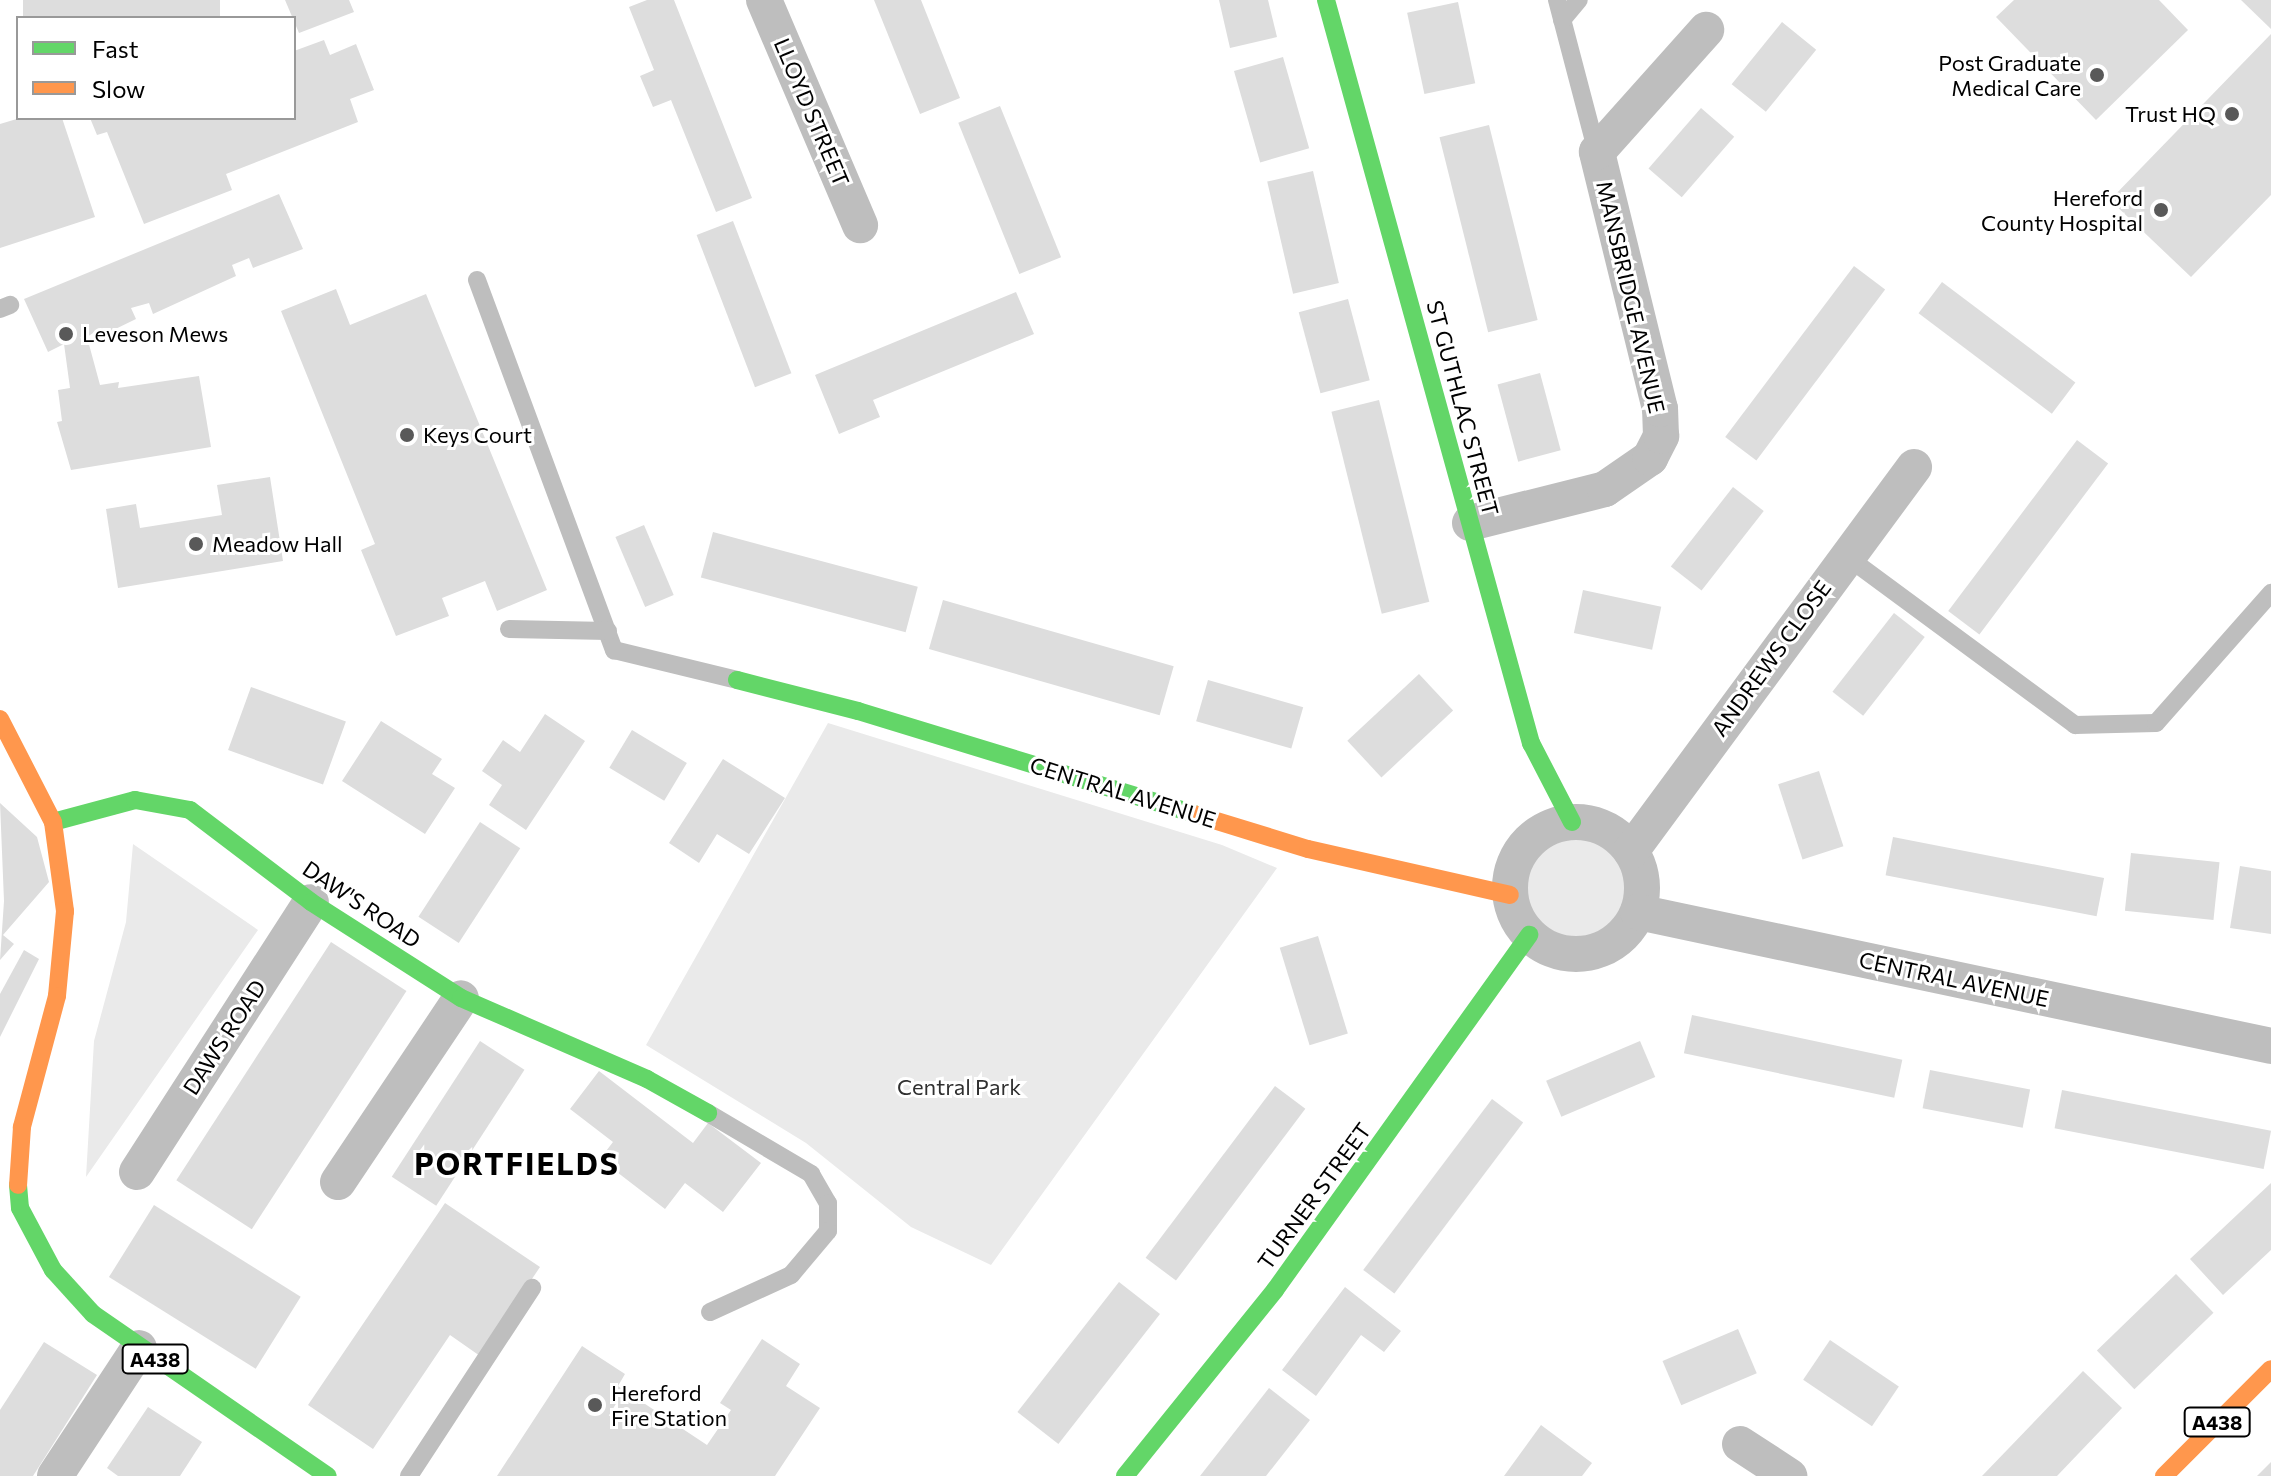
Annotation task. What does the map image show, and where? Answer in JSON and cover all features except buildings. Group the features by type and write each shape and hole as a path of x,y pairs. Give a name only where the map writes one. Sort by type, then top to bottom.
{"main road":[{"name":"ST GUTHLAC STREET","path":"1326,0 1531,743 1572,822"},
{"name":"CENTRAL AVENUE","path":"737,680 858,711 1308,849 1510,895"},
{"name":"A438","path":"0,719 53,822 63,866 63,953 22,1127 10,1209 68,1290 139,1348 318,1473"},
{"name":"DAW'S ROAD","path":"53,822 135,800 168,802 217,828 311,902 461,998 647,1079 708,1113"},
{"name":"TURNER STREET","path":"1125,1476 1275,1290 1529,935"},
{"name":"A438","path":"2164,1476 2271,1369"}],"street":[{"name":"LLOYD STREET","path":"764,0 860,225"},
{"name":"MANSBRIDGE AVENUE","path":"1470,523 1605,489 1650,458 1661,436 1660,409 1597,152 1706,30"},
{"name":"ANDREWS CLOSE","path":"1631,851 1914,467"},
{"path":"1572,822 1605,828 1631,851 1640,870 1638,912 1610,945 1589,952 1547,947 1529,935 1510,895 1519,854 1551,827 1572,822"},
{"name":"DAWS ROAD","path":"137,1172 311,902"},
{"name":"CENTRAL AVENUE","path":"1638,912 2271,1046"},
{"path":"338,1182 461,998"},
{"path":"55,1476 139,1348"},
{"path":"1740,1444 1789,1476"}],"lane":[{"path":"1557,0 1597,152"},
{"path":"1562,20 1579,0"},
{"path":"477,280 614,650 737,680"},
{"path":"1846,556 2075,725 2156,723 2271,593"},
{"path":"509,629 608,631"},
{"path":"708,1113 811,1174 828,1203 828,1231 791,1275 710,1312"},
{"path":"409,1476 532,1288"}],"green space":[{"name":"Central Park","path":"828,723 1222,845 1277,868 991,1265 911,1227 806,1143 646,1045"},
{"path":"1576,822 1601,827 1622,842 1637,863 1642,888 1637,913 1622,934 1601,949 1576,954 1551,949 1530,934 1515,913 1510,888 1515,863 1530,842 1551,827"},
{"path":"133,844 258,930 86,1177 94,1041 126,922"}],"traffic: fast":[{"path":"1326,0 1531,743 1572,822"},
{"path":"737,680 858,711 1194,814"},
{"path":"53,822 135,800 190,810 311,902 461,998 647,1079 708,1113"},
{"path":"1125,1476 1275,1290 1529,935"},
{"path":"18,1185 20,1208 53,1270 93,1314 328,1476"}],"traffic: slow":[{"path":"0,719 53,822 65,911 57,996 22,1127 18,1185"},
{"path":"1194,814 1308,849 1510,895"},
{"path":"2164,1476 2271,1369"}],"place":[{"name":"Post Graduate Medical Care","path":"2097,75"},
{"name":"Trust HQ","path":"2232,114"},
{"name":"Hereford County Hospital","path":"2161,210"},
{"name":"Leveson Mews","path":"66,334"},
{"name":"Keys Court","path":"407,435"},
{"name":"Meadow Hall","path":"196,544"},
{"name":"Hereford Fire Station","path":"595,1405"}],"district":[{"name":"PORTFIELDS","path":"517,1163"}]}
